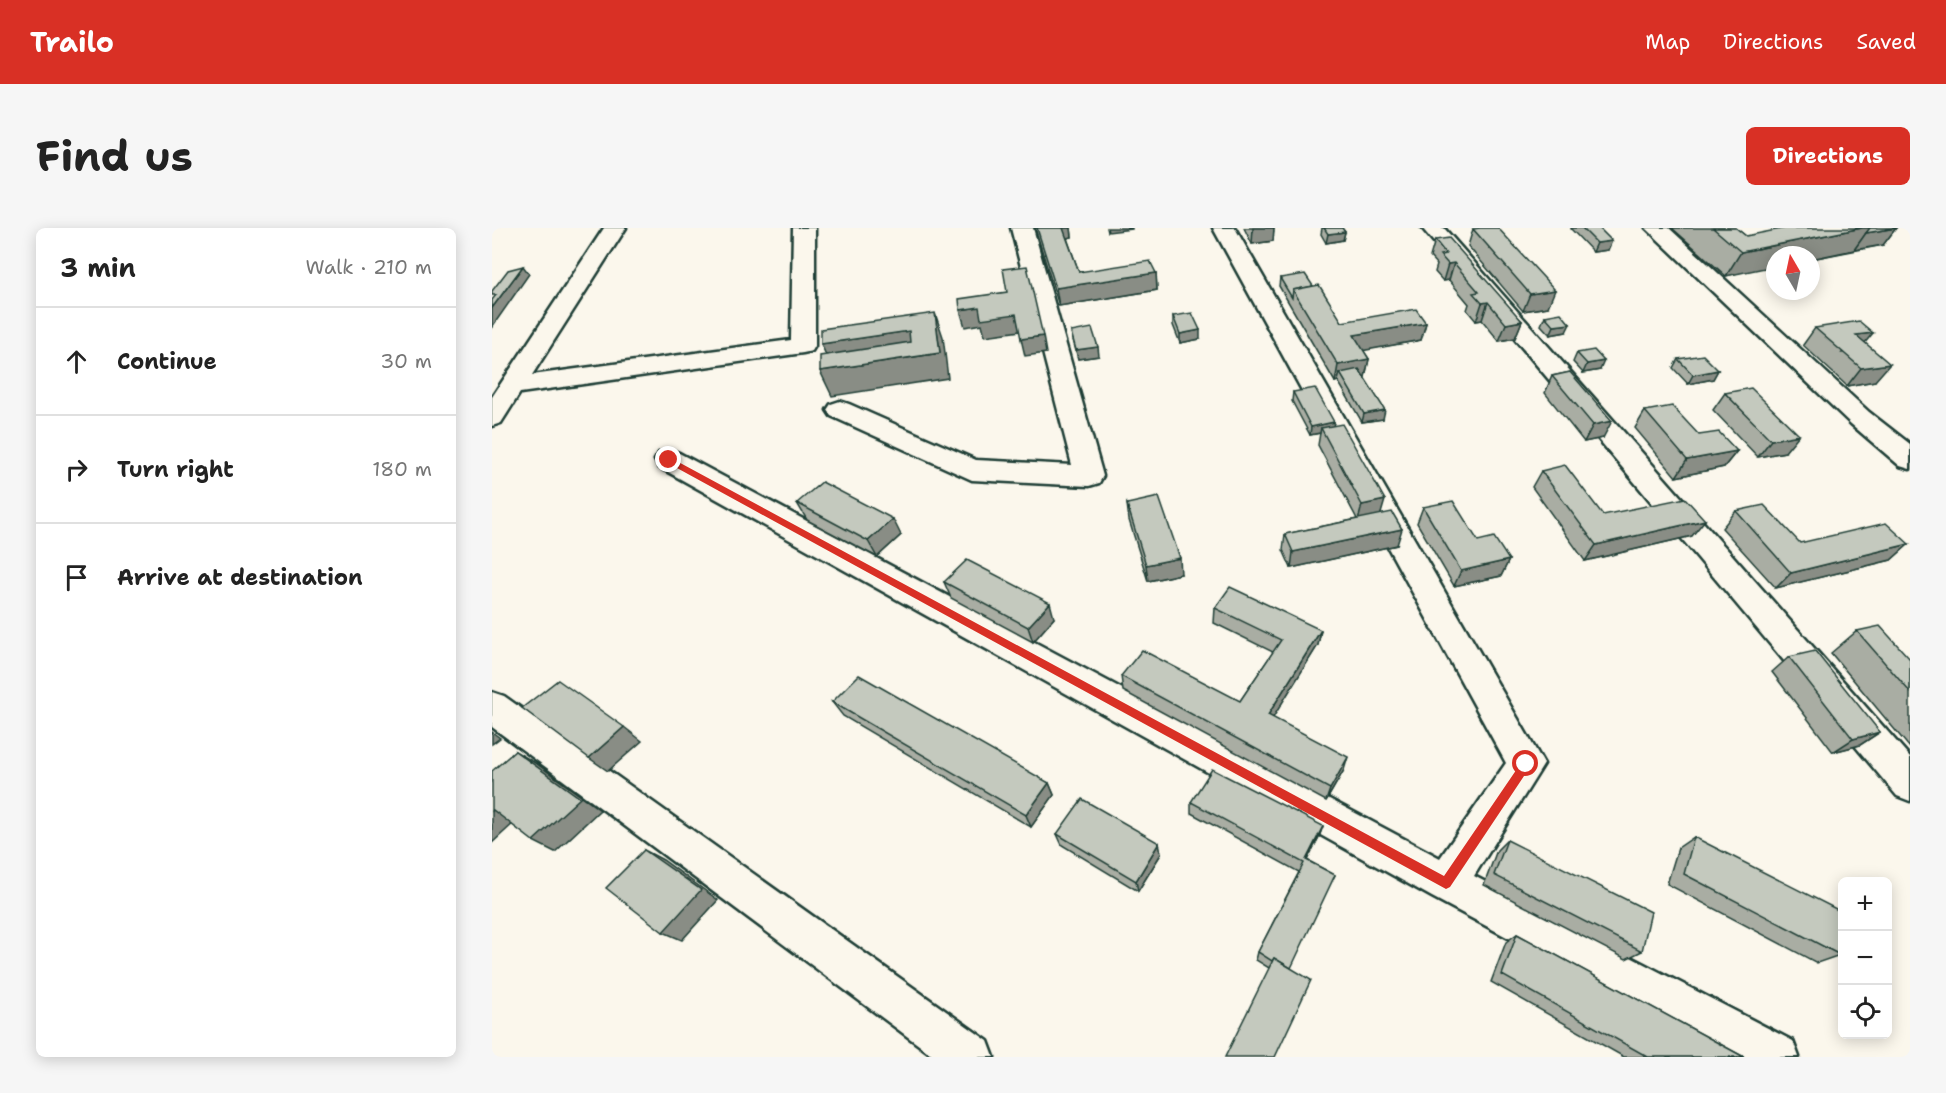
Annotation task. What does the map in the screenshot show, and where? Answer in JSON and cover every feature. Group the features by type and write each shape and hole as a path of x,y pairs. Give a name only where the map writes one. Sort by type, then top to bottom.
{"street":[{"path":"492,417 615,228"},
{"path":"513,386 803,346 804,228"},
{"path":"840,410 972,470 1089,476 1022,228"},
{"path":"1224,228 1526,764 1446,883"},
{"path":"1433,228 1910,784"},
{"path":"1657,228 1860,418 1910,459"},
{"path":"669,460 1446,883 1777,1057"},
{"path":"492,707 972,1057"}],"building":[{"path":"1037,228 1063,228 1079,272 1150,261 1156,273 1056,288"},
{"path":"1324,228 1342,228 1345,232 1328,234"},
{"path":"1498,228 1555,290 1530,294 1473,229"},
{"path":"1582,228 1599,228 1612,241 1597,243"},
{"path":"1713,228 1736,228 1746,236 1786,228 1862,228 1766,246 1741,252"},
{"path":"1870,228 1896,228 1866,233"},
{"path":"1449,238 1522,321 1506,324 1488,302 1482,303 1473,293 1479,292 1454,263 1448,264 1440,255 1446,254 1435,240"},
{"path":"523,266 492,308 492,300 496,295 492,295 492,291 508,270"},
{"path":"1027,266 1043,336 1021,339 1016,314 981,319 979,307 960,310 959,299 1007,292 1003,269"},
{"path":"1305,274 1313,286 1293,290 1292,298 1280,278"},
{"path":"1319,285 1342,322 1416,309 1426,323 1354,335 1369,359 1338,365 1293,290"},
{"path":"935,313 940,353 820,371 820,356 910,342 909,331 821,344 821,329"},
{"path":"1192,313 1200,330 1180,334 1173,316"},
{"path":"1561,313 1570,324 1554,326 1545,316"},
{"path":"1859,321 1873,333 1856,335 1890,364 1861,368 1815,328"},
{"path":"1092,328 1098,347 1076,350 1071,332"},
{"path":"1594,350 1604,361 1587,364 1577,353"},
{"path":"1703,355 1718,370 1693,375 1678,359"},
{"path":"1359,369 1385,410 1364,414 1340,373"},
{"path":"1570,372 1612,421 1593,425 1552,376"},
{"path":"1315,388 1334,422 1311,427 1293,392"},
{"path":"1751,388 1799,435 1771,440 1725,393"},
{"path":"1672,406 1699,435 1719,432 1737,451 1687,460 1645,411"},
{"path":"1342,424 1385,500 1362,505 1321,428"},
{"path":"1565,465 1603,515 1685,498 1705,520 1596,545 1541,471"},
{"path":"822,482 893,519 868,541 797,503"},
{"path":"1159,497 1180,558 1146,565 1127,504"},
{"path":"1453,501 1478,541 1494,537 1509,560 1461,571 1423,507"},
{"path":"1764,505 1800,543 1886,523 1909,544 1791,573 1736,511"},
{"path":"1392,512 1402,529 1293,552 1285,534"},
{"path":"967,560 1050,603 1028,627 944,582"},
{"path":"1230,587 1321,630 1268,715 1348,757 1330,789 1121,676 1142,650 1240,701 1281,640 1215,608"},
{"path":"1880,626 1910,659 1910,692 1857,631"},
{"path":"1815,651 1880,732 1853,739 1789,657"},
{"path":"859,675 1049,783 1026,815 832,702"},
{"path":"558,680 624,727 589,758 522,708"},
{"path":"515,751 580,798 533,841 492,811 492,771"},
{"path":"1212,769 1323,826 1306,860 1335,875 1291,968 1274,958 1272,961 1258,952 1304,863 1191,802"},
{"path":"1082,799 1159,843 1136,881 1057,834"},
{"path":"1694,837 1838,910 1838,954 1684,874"},
{"path":"1507,840 1651,912 1642,951 1494,875"},
{"path":"644,850 701,890 663,932 606,888"},
{"path":"1517,934 1744,1057 1648,1057 1502,975"},
{"path":"1274,958 1311,980 1275,1057 1225,1057"}],"route":[{"path":"669,460 1446,883 1526,764"}]}
